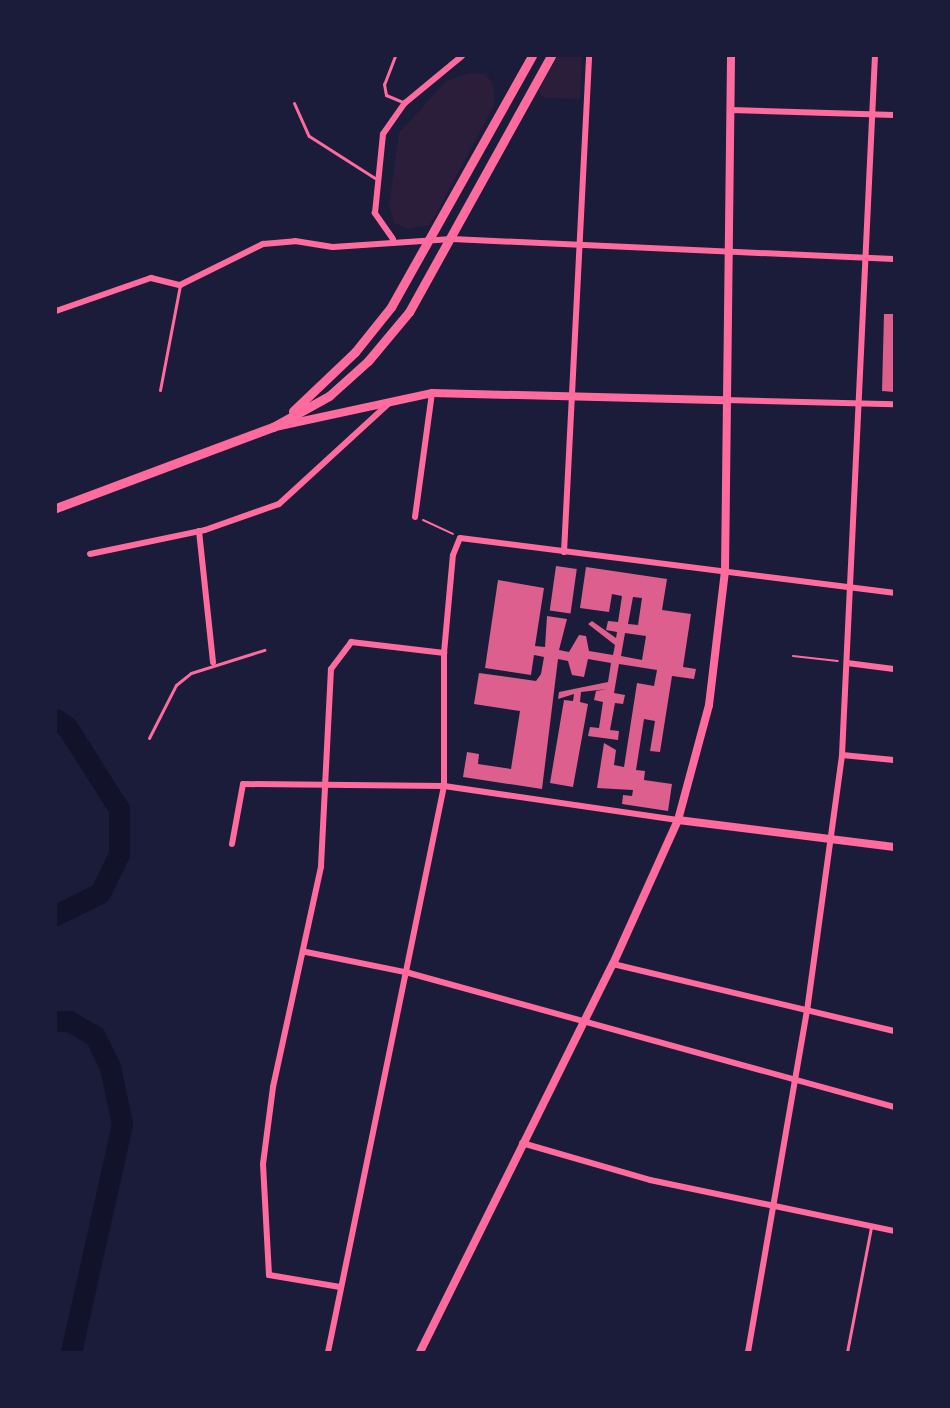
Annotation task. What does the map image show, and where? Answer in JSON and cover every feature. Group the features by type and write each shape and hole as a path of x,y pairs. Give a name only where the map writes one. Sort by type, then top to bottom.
{"main road":[{"path":"273,427 355,352 434,239 532,56"},
{"path":"56,508 273,427 329,396 368,361 410,312 452,239 550,56"},
{"path":"420,1353 521,1143 613,964 678,820 709,705 725,572 725,400 731,56"}],"street":[{"path":"393,239 375,213 375,178 383,135 405,103 462,56"},
{"path":"564,552 589,56"},
{"path":"748,1353 791,1082 807,1011 842,755 852,586 875,56"},
{"path":"731,111 894,115"},
{"path":"56,311 151,278 180,285 263,244 333,247 393,239 452,239 894,259"},
{"path":"273,427 432,393 572,394 894,404"},
{"path":"416,517 432,393"},
{"path":"90,554 199,531 279,504 388,404"},
{"path":"199,531 213,662"},
{"path":"328,1353 340,1287 409,973 444,786 444,653 453,555 460,538 894,593"},
{"path":"340,1287 270,1275 263,1164 273,1087 306,952 328,784 331,669 351,642 444,653"},
{"path":"847,663 894,669"},
{"path":"842,755 894,760"},
{"path":"232,844 243,784 328,784 444,786 678,820 894,847"},
{"path":"306,952 409,973 584,1021 791,1082 894,1107"},
{"path":"613,964 894,1031"},
{"path":"521,1143 650,1180 894,1232"}],"lane":[{"path":"395,56 384,84 386,95 405,103"},
{"path":"294,103 309,136 375,178"},
{"path":"160,390 180,285"},
{"path":"149,738 176,685 213,662 264,650"},
{"path":"847,1353 872,1227"}],"path":[{"path":"416,517 460,538"},
{"path":"793,656 847,663"}],"shaded area":[{"path":"557,56 582,56 580,99 544,98 538,91"},
{"path":"469,73 486,74 493,84 495,104 430,225 408,229 394,223 389,205 399,133 446,81"}],"building":[{"path":"884,314 894,314 894,392 882,391"},
{"path":"556,566 577,569 571,613 550,611"},
{"path":"586,567 667,579 662,610 691,614 683,667 696,669 694,679 672,676 660,752 650,751 655,721 644,719 636,770 645,771 644,780 672,784 668,811 622,804 623,795 632,796 633,790 597,788 604,743 616,750 614,765 624,767 637,683 654,686 657,670 619,664 614,693 625,695 623,704 615,703 610,730 619,731 618,740 588,736 590,727 599,728 603,702 594,700 596,691 607,689 581,692 580,702 588,704 573,787 550,783 564,700 573,701 574,694 558,699 559,692 608,682 611,663 588,659 584,677 572,675 568,661 558,659 542,789 463,777 467,752 479,754 478,764 511,769 520,711 474,704 479,673 536,681 541,674 544,657 534,655 531,675 485,668 498,580 544,588 535,646 545,647 547,616 567,619 559,650 569,652 579,635 586,636 589,651 613,655 615,645 588,624 592,621 616,638 617,632 606,630 608,621 618,622 622,596 612,594 609,612 580,608","holes":["633,597 642,598 638,625 628,624","625,633 646,636 642,660 621,656"]}],"waterway":[{"path":"56,719 67,727 119,809 119,854 100,893 56,915"},
{"path":"56,1021 69,1021 95,1036 110,1067 122,1124 71,1352"}]}
